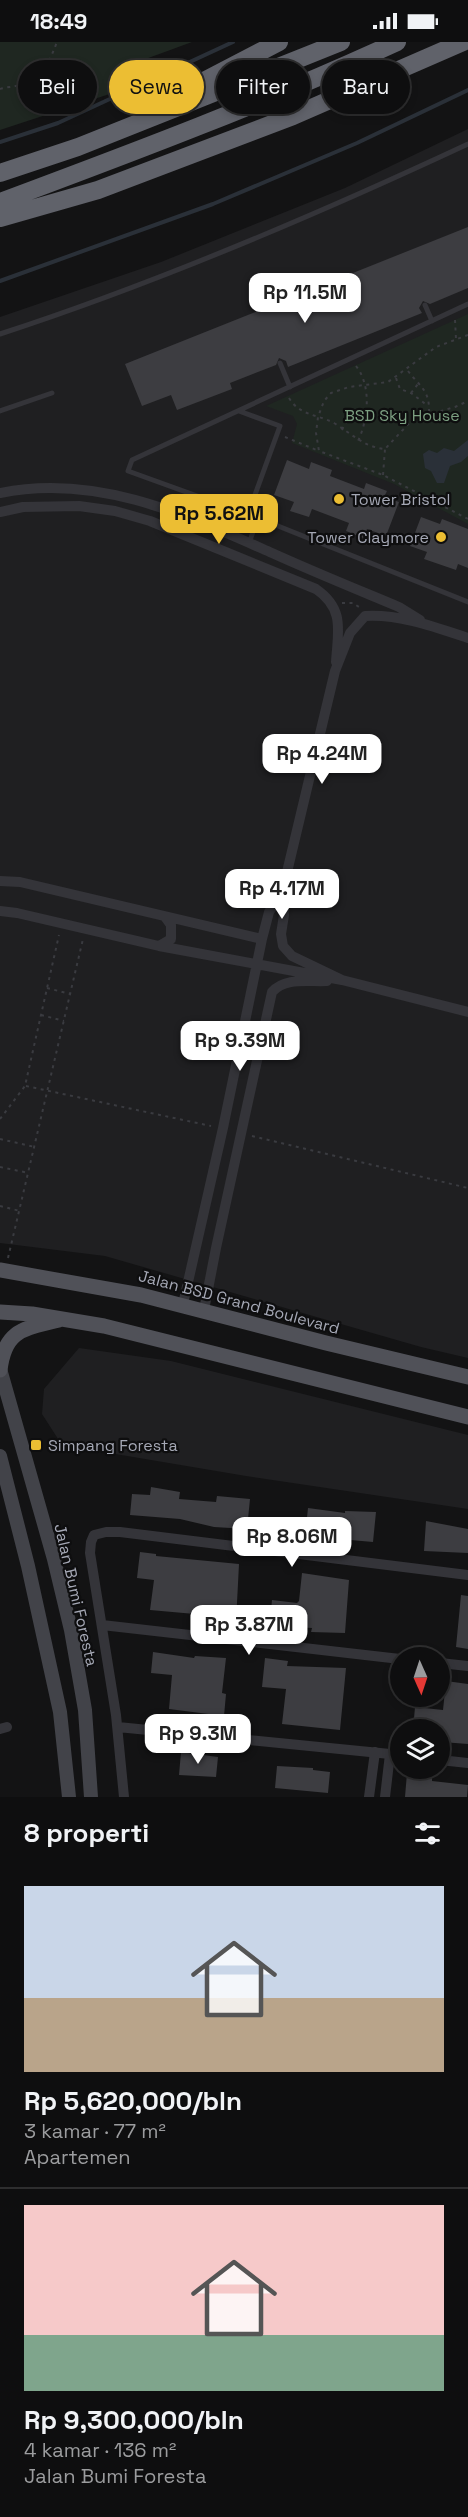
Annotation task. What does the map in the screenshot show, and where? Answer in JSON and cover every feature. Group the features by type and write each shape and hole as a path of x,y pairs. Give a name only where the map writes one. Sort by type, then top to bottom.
{"highway":[{"path":"78,147 279,42"},
{"path":"0,173 78,147 341,42"},
{"path":"0,202 163,141 328,74 397,42"},
{"path":"0,218 98,190 293,116 463,42"}],"main road":[{"name":"Jalan BSD Grand Boulevard","path":"3,1270 102,1286 183,1304 326,1343 468,1377"},
{"path":"0,1312 64,1318 308,1375 468,1417"},
{"path":"0,1369 2,1353 10,1337 25,1329 64,1318"},
{"name":"Jalan Bumi Foresta","path":"0,1369 54,1559 71,1630 85,1710 91,1797"},
{"path":"0,1456 60,1712 69,1797"}],"street":[{"path":"0,493 46,487 78,488 118,494 158,506 399,607 429,625"},
{"path":"0,512 23,507 79,506 115,511 150,522 316,589 329,598 335,607 338,629 335,671 282,893 284,915 280,934 283,946 292,956 342,980"},
{"path":"316,589 322,575"},
{"path":"335,671 351,633 365,616 384,615 429,625 468,639"},
{"path":"0,881 20,882 262,939"},
{"path":"183,1304 223,1128 262,939 269,912 282,893"},
{"path":"0,911 159,946 342,980 468,1012"},
{"path":"159,946 171,939 171,925 165,918"},
{"path":"204,1310 272,992 278,985 289,982 342,980"},
{"path":"195,1244 198,1252 202,1254 208,1254 216,1248"},
{"path":"124,1797 118,1727 91,1542 94,1535 106,1532 468,1575"},
{"path":"102,1624 390,1658"},
{"path":"450,1664 468,1666"},
{"path":"118,1727 390,1754"},
{"path":"369,1797 375,1752"},
{"path":"450,1761 468,1763"},
{"path":"386,1797 390,1778"}],"lane":[{"path":"0,334 177,270 357,196 468,144"},
{"path":"468,304 132,460 128,471 248,514 468,602"},
{"path":"425,305 432,321"},
{"path":"280,363 288,389"},
{"path":"0,411 52,393"},
{"path":"239,411 279,426 248,514"},
{"path":"228,534 236,510"},
{"path":"249,543 258,518"}],"path":[{"path":"0,89 21,85 37,78 48,66 57,42"},
{"path":"455,310 456,339"},
{"path":"319,451 316,433 318,417 324,401 331,393 349,387 381,384 396,378 436,347 468,335"},
{"path":"351,360 360,371 364,385 365,426 358,441"},
{"path":"407,370 427,391 429,414"},
{"path":"396,378 400,389 411,393 429,407"},
{"path":"411,393 418,384"},
{"path":"288,389 294,405 303,412 334,423 358,441 372,448 385,449"},
{"path":"383,475 385,449 406,424 429,414 455,407 468,400"},
{"path":"342,430 346,420 366,410"},
{"path":"277,434 383,475 468,519"},
{"path":"342,603 353,603 362,611"},
{"path":"0,1120 26,1086 62,924"},
{"path":"3,1270 20,1211 85,930"},
{"path":"47,988 70,994"},
{"path":"41,1016 64,1021"},
{"path":"26,1086 223,1128"},
{"path":"242,1133 468,1188"},
{"path":"0,1139 35,1147"},
{"path":"0,1167 29,1173"},
{"path":"0,1206 20,1211"}],"shaded area":[{"path":"468,129 468,1358 421,1347 105,1256 0,1243 0,317 161,262 345,188"},
{"path":"468,440 468,456 461,462 450,466 444,483 437,483 431,471 425,468 423,454 429,450 437,453 444,448 454,451"},
{"path":"79,1348 171,1361 468,1435 468,1509 246,1476 62,1445 42,1414 44,1389"}],"green space":[{"path":"0,42 192,42 143,60 109,60 109,94 97,98 97,60 18,60 18,114 49,114 0,130"},
{"name":"BSD Sky House","path":"468,314 468,524 394,484 292,443 297,424 293,416 266,406"}],"building":[{"path":"468,227 468,288 430,304 423,301 419,308 422,313 288,367 286,361 279,358 276,365 230,383 232,389 177,410 171,395 142,406 125,364"},
{"name":"Tower Bristol","path":"287,460 309,469 311,462 332,470 330,476 364,489 366,483 387,491 384,497 399,502 386,536 367,529 363,538 346,531 349,523 312,509 309,517 290,511 294,502 274,495"},
{"name":"Tower Claymore","path":"421,517 440,524 442,519 468,529 468,568 458,564 456,570 424,559 427,552 410,546"},
{"path":"151,1487 180,1492 179,1499 216,1502 217,1496 250,1499 247,1529 214,1527 180,1519 130,1515 132,1494 150,1495"},
{"path":"308,1508 345,1513 345,1511 376,1512 373,1542 305,1536"},
{"path":"426,1521 468,1529 468,1553 424,1551"},
{"path":"140,1552 156,1554 156,1556 239,1564 236,1622 206,1615 150,1610 154,1580 137,1578"},
{"path":"302,1573 349,1580 345,1633 311,1632 312,1628 295,1627 295,1623 270,1621 272,1600 297,1603 299,1601"},
{"path":"461,1595 468,1596 468,1649 456,1647"},
{"path":"153,1652 194,1658 195,1656 226,1658 222,1693 226,1694 224,1716 169,1709 172,1675 151,1673"},
{"path":"265,1658 288,1661 287,1666 346,1668 340,1730 282,1724 286,1689 262,1687"},
{"path":"450,1682 468,1684 468,1744 450,1743 450,1719 414,1719 415,1707 443,1710 443,1707 450,1707"},
{"path":"181,1752 218,1757 216,1777 179,1775"},
{"path":"277,1766 313,1768 313,1770 330,1772 328,1793 275,1788"},
{"path":"406,1779 432,1779 432,1781 468,1785 467,1797 405,1797"}],"waterway":[{"path":"0,142 58,123 233,42"},
{"path":"0,281 213,204 357,143 468,90"}],"place":[{"name":"Tower Bristol","path":"339,499"},
{"name":"Tower Claymore","path":"441,537"},
{"name":"Simpang Foresta","path":"36,1445"}]}
